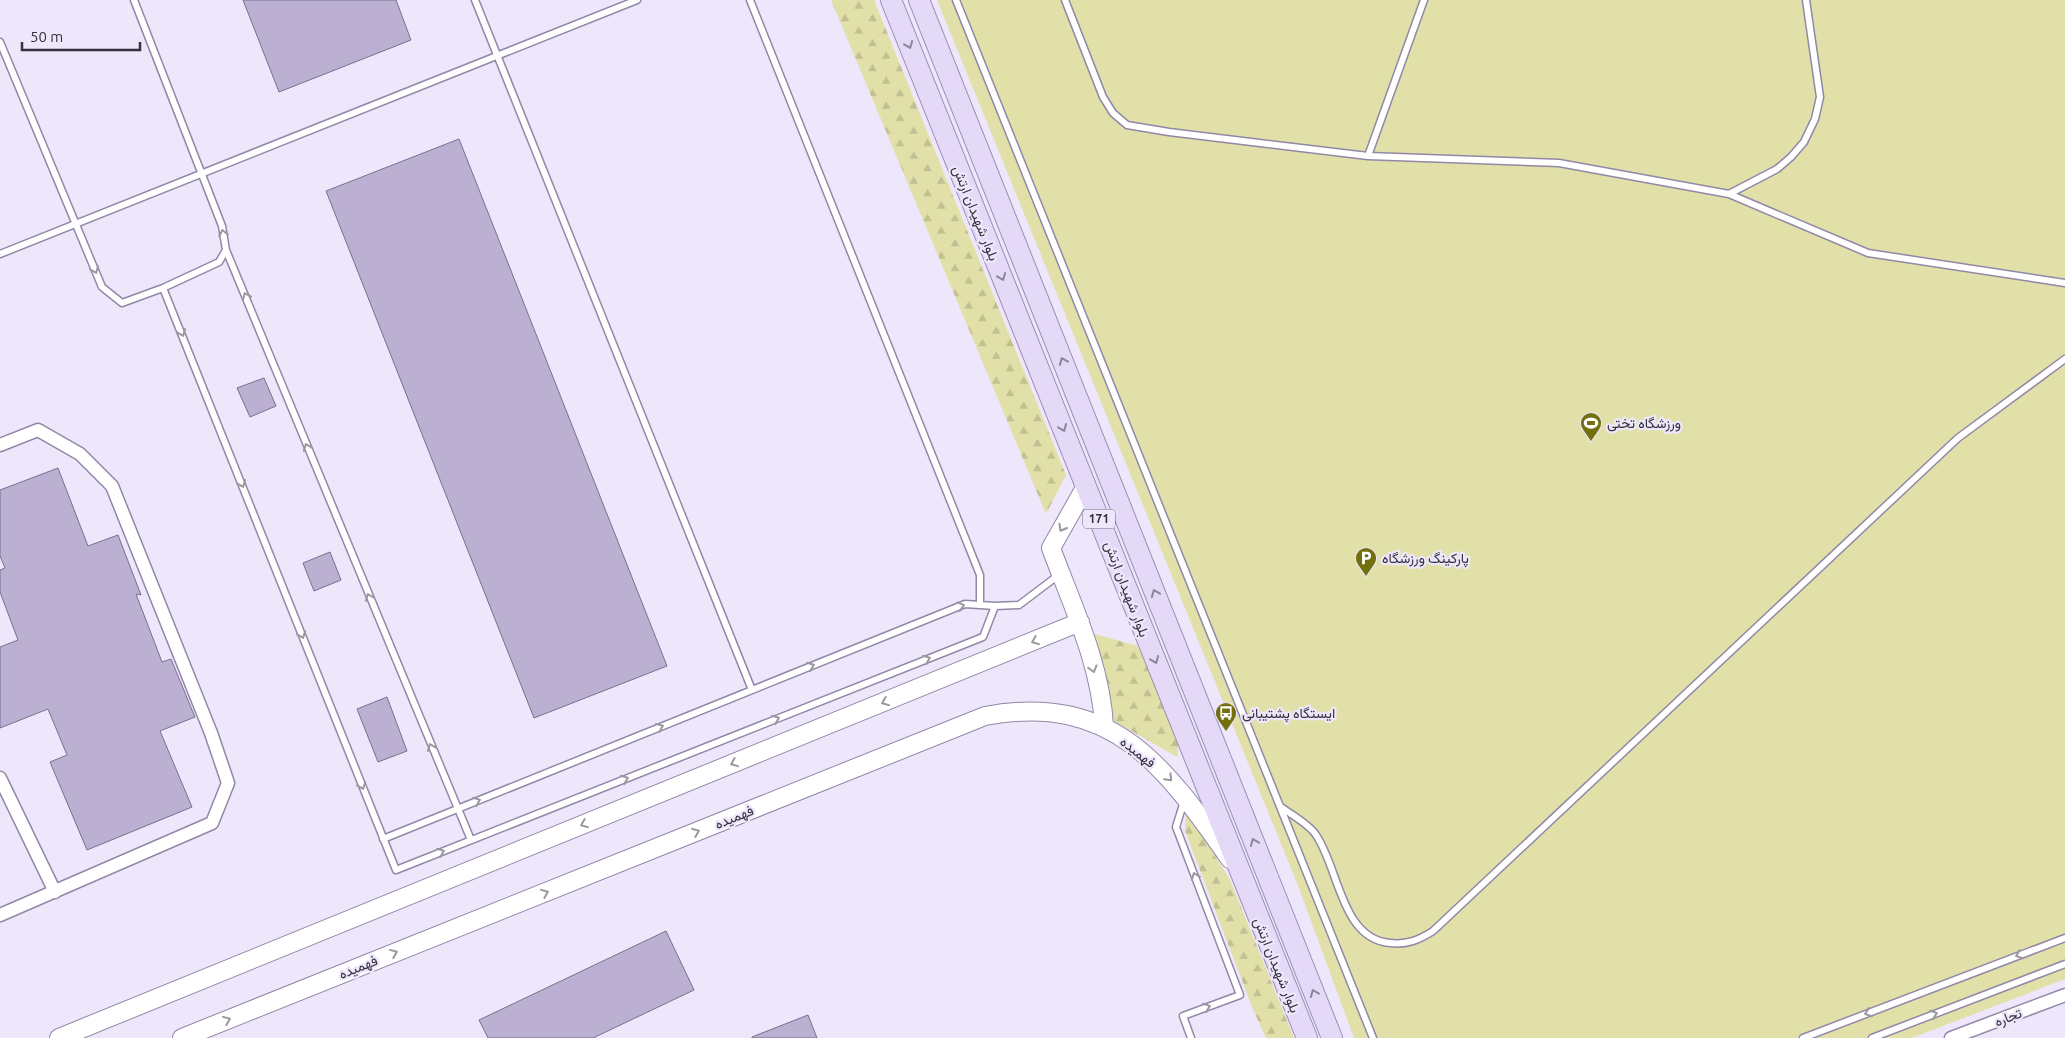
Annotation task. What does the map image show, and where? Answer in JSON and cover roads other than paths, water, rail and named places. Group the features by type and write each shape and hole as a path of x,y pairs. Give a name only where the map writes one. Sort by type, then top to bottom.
{"main road":[{"name":"بلوار شهیدان ارتش","path":"891,0 1307,1038"},
{"name":"بلوار شهیدان ارتش","path":"920,0 1332,1038"},
{"path":"1086,486 1051,548 1080,622 1103,705 1104,726"},
{"path":"60,1038 1080,622"},
{"name":"فهمیده","path":"182,1038 986,716 1030,710 1072,714 1104,726 1150,758 1185,796 1240,873"}],"street":[{"path":"0,445 38,430 80,454 112,486 211,733 228,783 212,823 0,915"},
{"path":"0,778 55,892"},
{"name":"تجاره","path":"1951,1038 2065,995"}],"lane":[{"path":"134,0 222,226 226,250 471,840"},
{"path":"475,0 752,690"},
{"path":"0,254 637,0"},
{"path":"750,0 980,575 980,605"},
{"path":"956,0 1373,1038"},
{"path":"1065,0 1103,97 1113,113 1127,125 1169,132 1368,156 1559,163 1729,194 1868,253 2065,283"},
{"path":"1368,156 1424,0"},
{"path":"1729,194 1777,169 1791,157 1804,142 1815,119 1820,97 1806,0"},
{"path":"0,42 102,287 122,303 164,288 219,262 226,250"},
{"path":"164,288 396,870 983,637 995,606"},
{"path":"1280,806 1316,834 1355,924 1368,936 1384,943 1401,944 1418,940 1433,931 1958,438 2065,359"},
{"path":"383,839 965,604 1019,605 1060,573"},
{"path":"1185,796 1176,827 1240,995 1183,1016 1191,1038"},
{"path":"1803,1038 2065,938"},
{"path":"1872,1038 2065,964"}],"place":[{"name":"ورزشگاه تختی","path":"1591,442"},
{"name":"پارکینگ ورزشگاه","path":"1366,577"},
{"name":"ایستگاه پشتیبانی","path":"1226,732"}]}
